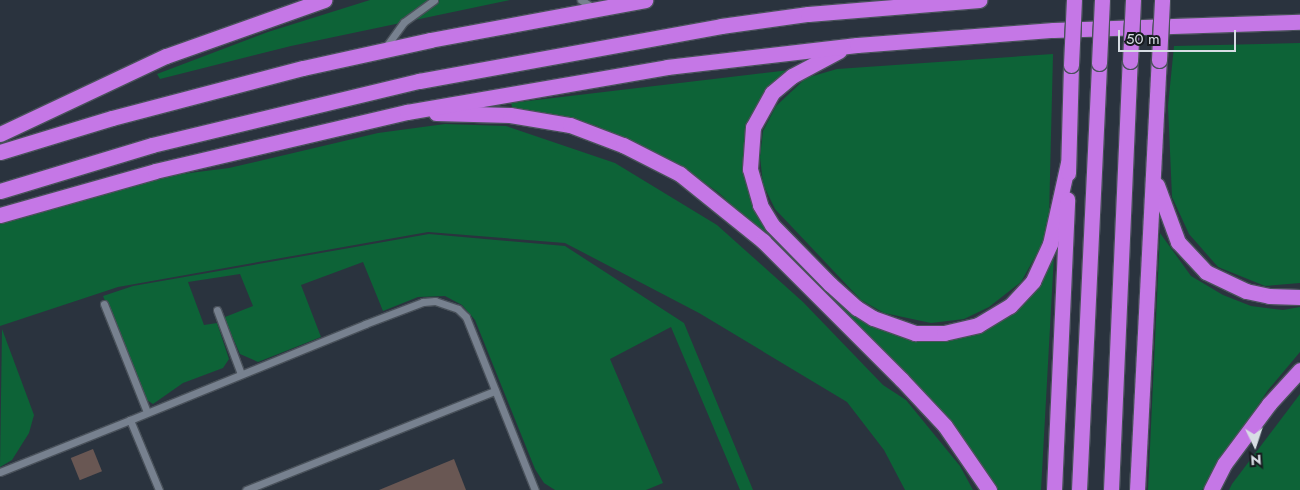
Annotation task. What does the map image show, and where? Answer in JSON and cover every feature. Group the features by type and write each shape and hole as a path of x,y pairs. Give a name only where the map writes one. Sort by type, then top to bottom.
{"highway":[{"path":"0,134 166,56 324,0"},
{"path":"0,152 177,101 383,50 646,0"},
{"path":"0,191 152,145 419,80 721,26 808,14 979,0"},
{"path":"1054,490 1074,0"},
{"path":"1079,490 1102,0"},
{"path":"1110,490 1134,0"},
{"path":"1136,490 1162,0"},
{"path":"0,214 155,171 407,112 667,67 857,45 1054,30 1300,22"},
{"path":"857,45 806,67 772,93 753,127 750,169 760,205 772,224 830,284 857,308 873,318 915,332 944,333 978,325 1010,306 1033,281 1050,244 1068,163"},
{"path":"407,112 510,115 544,120 604,136 680,174 763,241 901,379 945,426 988,490"},
{"path":"1153,169 1160,199 1178,242 1206,272 1246,291 1269,296 1300,297"},
{"path":"1212,490 1231,455 1269,404 1300,370"}],"lane":[{"path":"383,50 404,22 434,0"},
{"path":"581,0 595,9"},
{"path":"0,472 423,302 435,301 458,309 466,317 535,490"},
{"path":"104,304 147,412"},
{"path":"217,310 241,374"},
{"path":"246,490 495,390"},
{"path":"130,420 159,490"}],"green space":[{"path":"370,0 510,0 291,46 160,79 157,74 268,32"},
{"path":"1300,43 1300,283 1265,286 1218,267 1189,234 1172,197 1168,106 1174,46"},
{"path":"1053,54 1049,217 1045,239 1021,282 989,307 964,319 931,323 884,313 861,300 775,209 763,184 760,157 763,131 776,106 806,78 837,69"},
{"path":"790,70 758,102 748,127 746,183 844,305 950,338 1003,320 1025,304 1054,255 1041,490 996,490 961,434 911,381 771,241 719,193 681,166 597,126 544,113 513,110 511,103"},
{"path":"445,124 506,126 615,163 717,225 803,302 883,385 906,400 960,466 973,490 905,490 884,450 847,402 699,313 565,243 428,232 118,287 0,326 0,221 174,175 229,168 378,133"},
{"path":"1160,233 1191,276 1223,295 1251,306 1283,310 1300,307 1300,352 1268,390 1202,490 1148,490"},
{"path":"429,234 565,246 684,323 753,490 740,490 671,327 610,359 663,483 646,490 555,490 544,483 535,469 475,320 462,305 445,296 418,297 383,311 363,262 301,285 321,337 258,362 240,354 225,320 225,317 253,306 240,274 188,282 204,325 217,323 229,359 223,368 183,383 153,404 145,399 103,296 133,286"},
{"path":"2,329 34,415 29,433 12,460 0,467"},
{"path":"1300,394 1300,490 1229,490 1232,484"}],"building":[{"path":"93,449 102,471 80,480 71,458"},
{"path":"454,459 466,490 379,490"}]}
